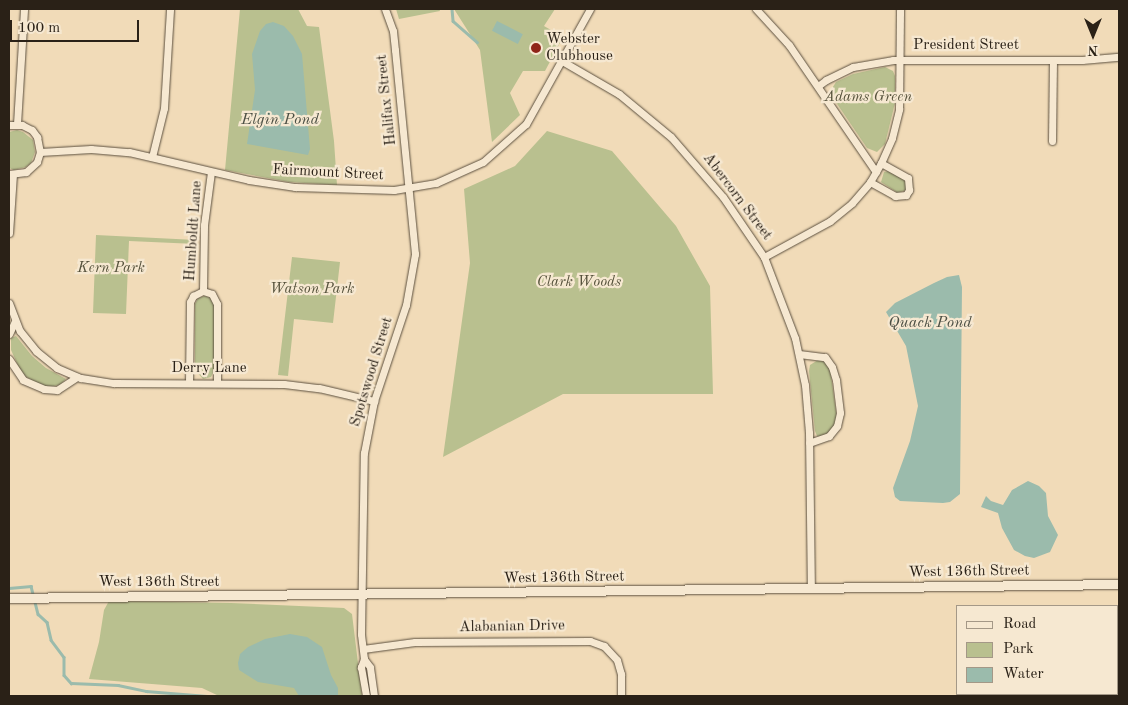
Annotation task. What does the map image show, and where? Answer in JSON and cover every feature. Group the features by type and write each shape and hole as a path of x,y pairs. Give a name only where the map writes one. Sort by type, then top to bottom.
{"street":[{"path":"9,233 11,175 26,172 32,168 40,152 37,137 32,130 13,124 24,9"},
{"path":"152,157 164,108 170,9"},
{"name":"Halifax Street","path":"385,9 392,31 395,50 410,189"},
{"name":"Fairmount Street","path":"40,152 112,150 152,157 211,172 296,187 331,190 410,189 453,177 483,162 526,124 590,9"},
{"path":"756,9 789,45 876,172"},
{"path":"764,257 830,220 852,203 870,182 881,163 897,123 900,9"},
{"name":"President Street","path":"818,86 853,67 872,62 900,59 1052,60 1119,58"},
{"path":"1052,60 1052,141"},
{"name":"Abercorn Street","path":"562,61 619,94 671,137 724,197 764,257 787,312 799,354 805,385 809,443 811,588"},
{"path":"870,182 895,196 906,195 909,190 908,178 881,163"},
{"name":"Humboldt Lane","path":"203,291 204,225 211,172"},
{"name":"Spotswood Street","path":"364,659 361,595 362,479 366,432 374,402 402,322 414,271 415,238 410,189"},
{"name":"Humboldt Lane","path":"189,383 190,302 193,296 203,291 212,294 217,304 217,383"},
{"path":"9,303 15,320 9,334"},
{"name":"Derry Lane","path":"15,320 28,341 46,361 78,377 114,383 300,385 374,402"},
{"path":"799,354 824,357 832,367 836,380 840,413 837,426 829,436 809,443"},
{"path":"9,359 24,380 44,389 57,390 78,377"},
{"name":"West 136th Street","path":"9,598 1119,584"},
{"name":"Alabanian Drive","path":"363,649 415,642 590,640 604,646 617,660 621,674 621,696"},
{"path":"364,659 361,667 366,696"},
{"path":"364,659 370,667 374,696"}],"green space":[{"path":"240,9 298,9 307,26 319,27 334,141 337,185 289,182 225,170"},
{"path":"396,9 439,9 440,11 399,19"},
{"path":"454,9 555,9 544,26 563,37 545,71 523,71 510,93 520,115 492,142 480,50"},
{"name":"Adams Green","path":"885,67 893,71 895,76 895,103 885,144 877,152 867,148 831,95 831,90 836,82 853,74"},
{"path":"17,130 33,140 35,152 31,163 26,167 14,170 9,168 9,132"},
{"name":"Clark Woods","path":"547,131 612,151 676,226 710,286 713,394 563,394 443,457 470,263 464,189 515,166"},
{"path":"889,171 907,182 906,190 898,193 881,182 884,172"},
{"name":"Kern Park","path":"96,235 196,240 196,244 129,241 126,314 93,313"},
{"name":"Watson Park","path":"292,257 340,262 333,323 294,319 288,376 278,375"},
{"path":"205,296 210,298 215,305 215,369 211,377 203,379 195,370 195,304 198,298"},
{"path":"16,336 32,356 46,368 66,379 60,385 47,387 36,383 22,374 11,350 11,338"},
{"path":"818,360 825,362 830,369 837,418 832,430 821,437 817,436 815,431 809,371 810,365"},
{"path":"109,601 231,603 344,608 352,614 362,696 219,696 202,688 89,679 99,642 104,610"}],"water":[{"path":"497,21 523,34 518,44 492,31"},
{"name":"Elgin Pond","path":"273,22 284,26 293,36 302,54 310,149 308,155 247,144 255,90 252,54 260,31 266,24"},
{"name":"Quack Pond","path":"959,275 962,287 960,494 950,502 943,503 900,501 895,497 893,488 910,441 918,406 906,346 886,312 895,303 934,283 947,277"},
{"path":"1028,481 1039,486 1046,493 1048,516 1058,535 1050,552 1034,558 1014,550 1002,528 998,513 981,507 986,496 991,501 1003,505 1012,490"},
{"path":"290,634 307,637 322,647 331,675 338,688 338,696 299,696 294,688 258,682 239,670 240,654 248,647 265,639"}],"waterway":[{"path":"452,9 453,21 477,42"},
{"path":"9,588 31,586 38,614 47,622 51,640 64,657 64,675 71,683 118,685 146,691 207,696"}],"place":[{"name":"Webster Clubhouse","path":"536,48"}]}
